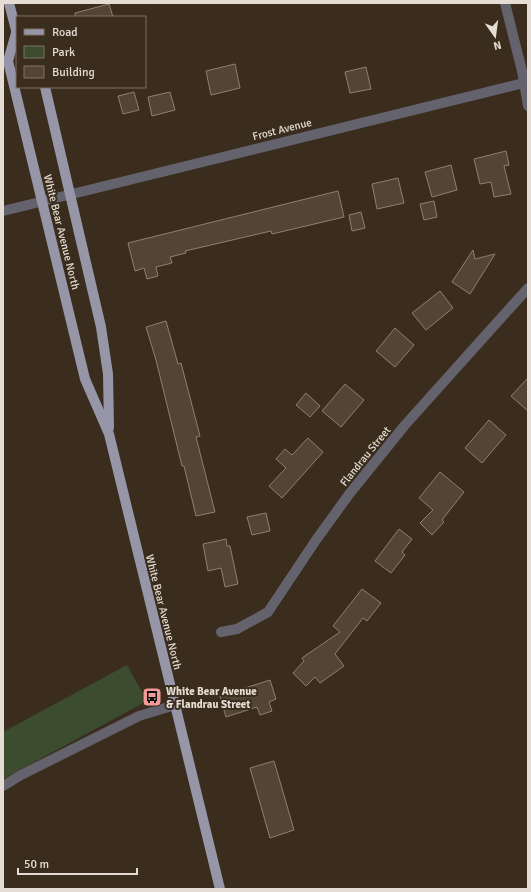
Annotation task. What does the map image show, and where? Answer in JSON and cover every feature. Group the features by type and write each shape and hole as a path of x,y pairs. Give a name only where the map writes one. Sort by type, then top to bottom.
{"main road":[{"name":"White Bear Avenue North","path":"9,3 16,30"},
{"name":"White Bear Avenue North","path":"16,37 8,61 85,379 109,434 220,889"},
{"name":"White Bear Avenue North","path":"46,88 94,297 108,374 109,434"}],"street":[{"path":"505,3 526,83 528,106"},
{"name":"Frost Avenue","path":"3,211 526,83"},
{"name":"Flandrau Street","path":"221,632 238,629 268,612 316,540 350,493 410,420 528,288"},
{"path":"3,786 21,775 139,716 175,705"}],"green space":[{"path":"127,665 147,701 3,779 3,732"}],"building":[{"path":"109,4 113,16 75,16 75,13"},
{"path":"235,64 240,88 211,95 206,71"},
{"path":"366,67 371,89 350,93 345,72"},
{"path":"134,92 139,110 123,114 118,96"},
{"path":"170,92 175,110 152,116 148,97"},
{"path":"506,151 509,165 504,166 511,194 494,197 491,182 480,184 474,159"},
{"path":"451,165 457,190 432,197 425,172"},
{"path":"398,178 404,203 377,209 372,184"},
{"path":"338,191 344,217 272,234 271,231 185,251 186,253 170,257 172,263 156,267 158,276 147,279 144,268 135,271 128,243"},
{"path":"434,201 437,217 424,220 420,204"},
{"path":"361,212 365,228 352,231 349,215"},
{"path":"473,250 475,259 495,254 470,294 452,282"},
{"path":"440,291 453,308 426,330 412,313"},
{"path":"166,321 178,364 181,363 200,436 196,437 215,512 196,516 156,360 146,327"},
{"path":"395,328 414,345 395,367 376,351"},
{"path":"528,378 528,411 511,396"},
{"path":"345,384 364,400 341,427 322,411"},
{"path":"306,393 320,406 310,417 296,405"},
{"path":"489,420 506,435 482,463 465,448"},
{"path":"308,438 323,452 282,498 269,486 286,468 276,459 285,449 292,455"},
{"path":"440,472 464,492 442,520 444,522 432,535 420,523 433,510 419,498"},
{"path":"266,513 270,531 252,535 247,517"},
{"path":"399,529 412,539 402,552 405,555 391,573 375,561"},
{"path":"226,539 227,546 230,546 238,584 225,587 221,568 208,571 203,544"},
{"path":"362,589 381,603 367,621 363,618 335,654 344,666 320,683 315,677 306,686 293,673 304,661 302,658 340,632 333,626"},
{"path":"270,680 276,699 269,702 272,711 260,715 257,707 226,717 220,696"},
{"path":"274,761 294,830 270,838 250,768"}],"place":[{"name":"White Bear Avenue & Flandrau Street","path":"152,697"}]}
